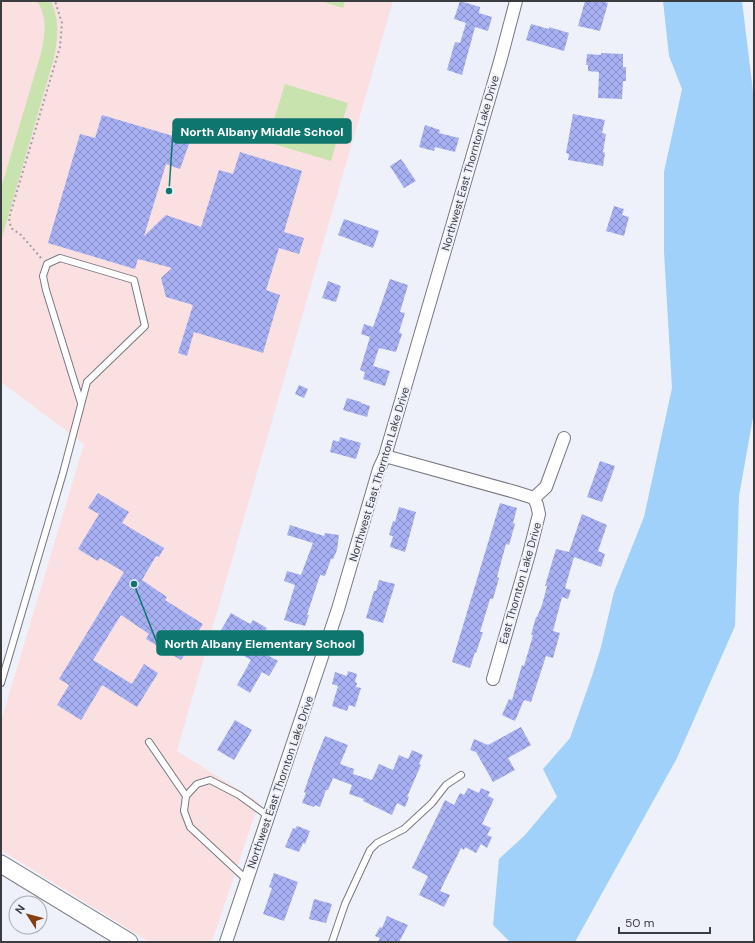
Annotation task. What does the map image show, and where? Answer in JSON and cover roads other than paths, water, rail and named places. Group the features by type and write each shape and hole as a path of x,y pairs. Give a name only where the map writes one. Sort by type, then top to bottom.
{"main road":[{"path":"1,864 129,942"}],"street":[{"name":"Northwest East Thornton Lake Drive","path":"226,942 338,609 516,1"},
{"path":"384,456 534,498 546,488 564,438"},
{"name":"East Thornton Lake Drive","path":"493,679 539,514 534,498"}],"lane":[{"path":"1,683 63,473 87,382 145,326 134,280 60,258 47,264 43,276 81,403"},
{"path":"149,742 186,796"},
{"path":"332,942 345,904 370,850 377,843 404,829 432,803 446,785 461,775"},
{"path":"247,880 190,827 184,811 186,796 197,784 210,780 239,795 268,816"}],"water":[{"path":"663,1 742,1 754,99 754,412 739,496 735,626 677,758 575,942 510,942 493,925 499,859 525,835 557,797 543,769 570,738 592,676 601,647 614,592 644,517 672,388 664,252 664,172 682,89 669,56"}],"place":[{"name":"North Albany Middle School","path":"169,191"},
{"name":"North Albany Elementary School","path":"134,584"}]}
